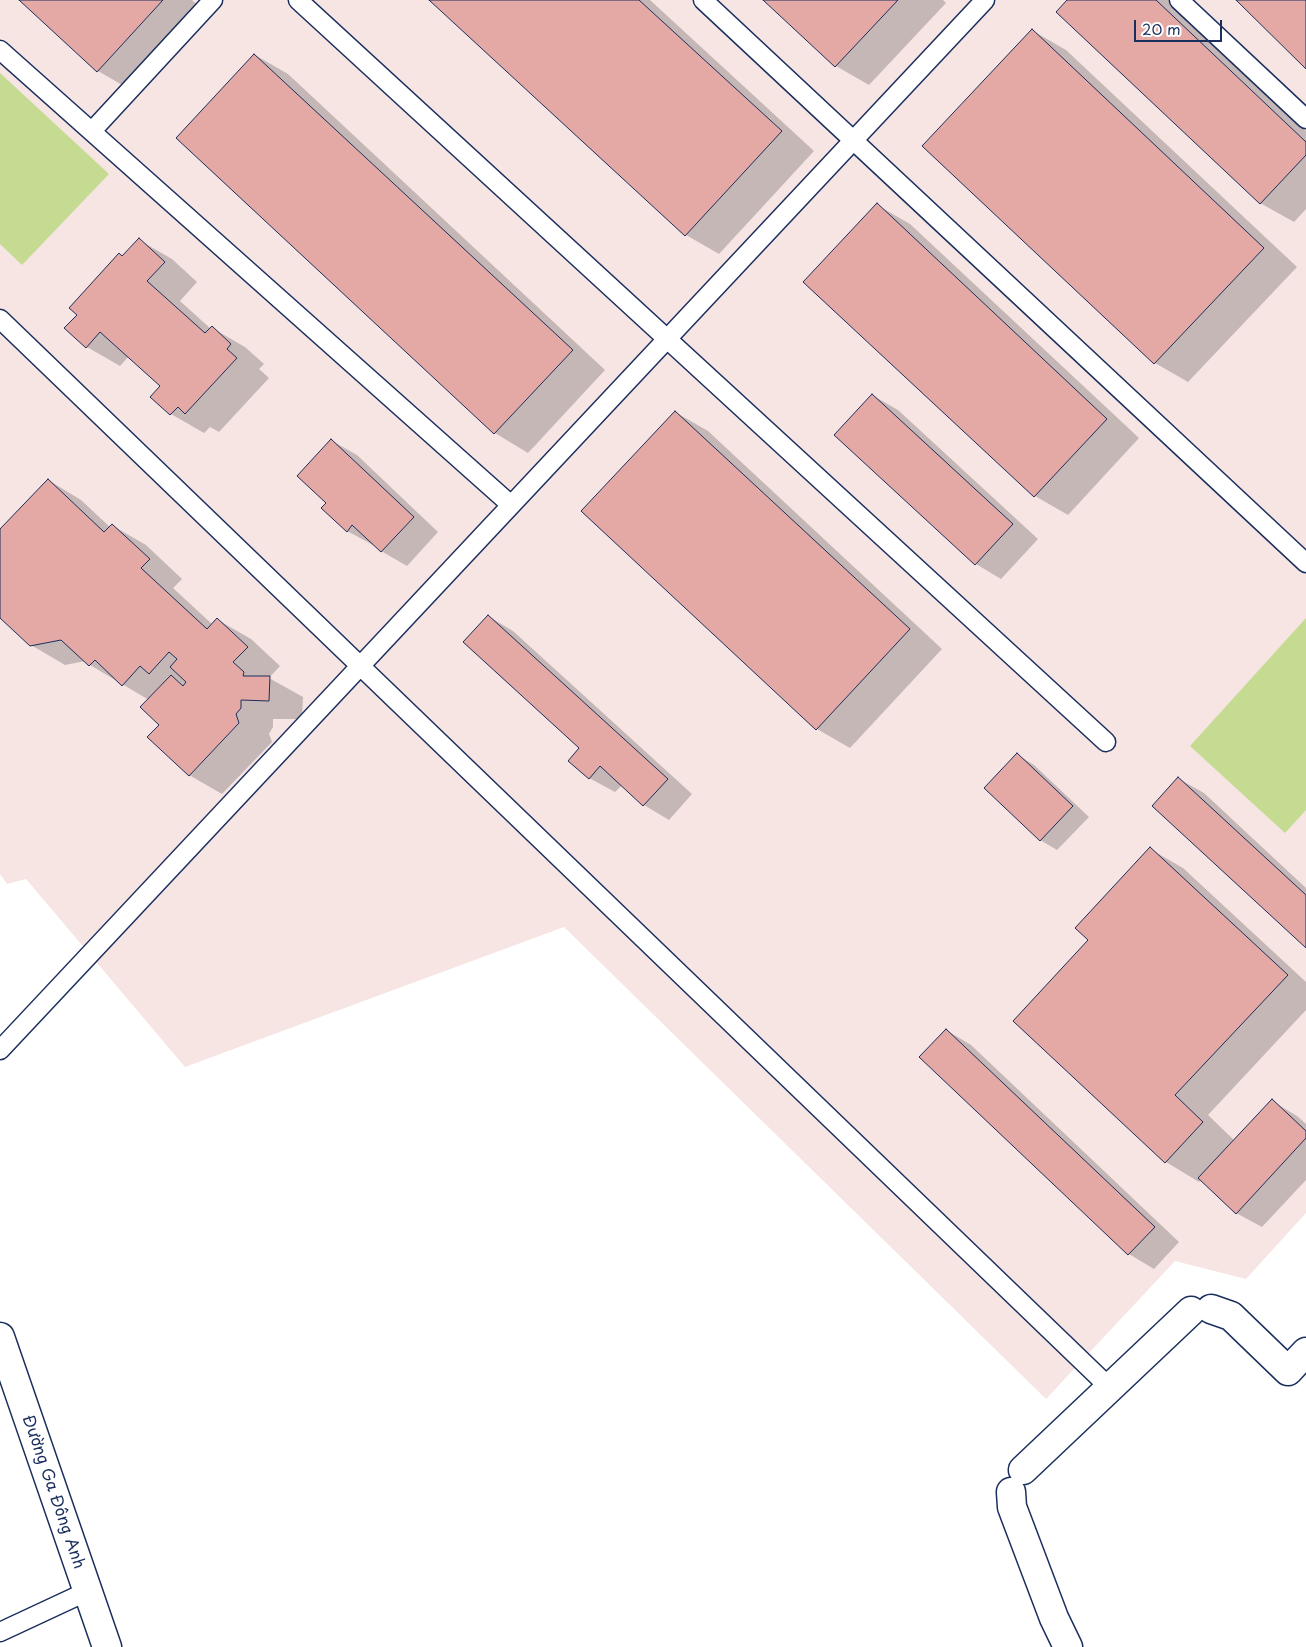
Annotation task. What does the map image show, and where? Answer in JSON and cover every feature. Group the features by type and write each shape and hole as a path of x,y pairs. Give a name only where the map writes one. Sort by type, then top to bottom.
{"street":[{"path":"1068,1647 1054,1618 1012,1507 1017,1481 1110,1387 1201,1310 1231,1316 1288,1370 1304,1359"},
{"name":"Đường Ga Đông Anh","path":"0,1338 107,1647"}],"lane":[{"path":"92,132 213,0"},
{"path":"298,0 1106,742"},
{"path":"703,0 1306,562"},
{"path":"0,1050 985,0"},
{"path":"1179,0 1306,119"},
{"path":"0,50 510,506"},
{"path":"0,319 1110,1387"},
{"path":"0,1632 88,1591"}],"shaded area":[{"path":"0,0 1306,0 1306,1213 1246,1279 1175,1261 1046,1399 564,927 185,1067 26,879 7,884 0,874"}],"green space":[{"path":"0,73 109,174 22,265 0,244"},
{"path":"1306,618 1306,810 1285,833 1190,746"}],"building":[{"path":"19,0 163,0 97,72"},
{"path":"429,0 639,0 782,131 685,236"},
{"path":"763,0 898,0 835,67"},
{"path":"1067,0 1156,0 1306,142 1306,155 1260,204 1056,12"},
{"path":"1236,0 1306,0 1306,69"},
{"path":"1032,29 1264,248 1154,364 922,146"},
{"path":"254,54 573,350 494,434 176,138"},
{"path":"877,203 1107,419 1034,497 803,282"},
{"path":"139,238 165,262 147,281 205,333 212,326 231,344 227,349 237,358 185,414 178,407 170,415 150,397 160,386 100,332 86,348 64,328 77,315 69,308 119,253 122,256"},
{"path":"872,394 1013,524 975,565 834,435"},
{"path":"675,411 910,629 816,730 581,511"},
{"path":"331,439 414,517 381,552 352,525 347,532 321,508 326,503 297,476"},
{"path":"48,479 104,532 112,524 150,559 141,568 207,629 217,618 248,647 233,662 244,672 243,676 270,676 269,701 241,700 241,708 236,714 239,723 189,776 147,737 159,725 140,707 171,675 183,686 186,682 170,667 177,659 169,652 149,674 140,666 122,686 95,660 89,666 61,640 30,646 0,618 0,529"},
{"path":"488,615 668,779 643,806 600,766 589,779 568,761 579,748 463,642"},
{"path":"1017,753 1073,806 1040,841 984,788"},
{"path":"1178,777 1306,895 1306,948 1152,806"},
{"path":"1150,847 1288,975 1175,1095 1203,1122 1165,1163 1013,1021 1088,940 1075,928"},
{"path":"946,1029 1155,1227 1128,1255 919,1057"},
{"path":"1272,1099 1306,1131 1306,1138 1236,1214 1198,1178"}]}
